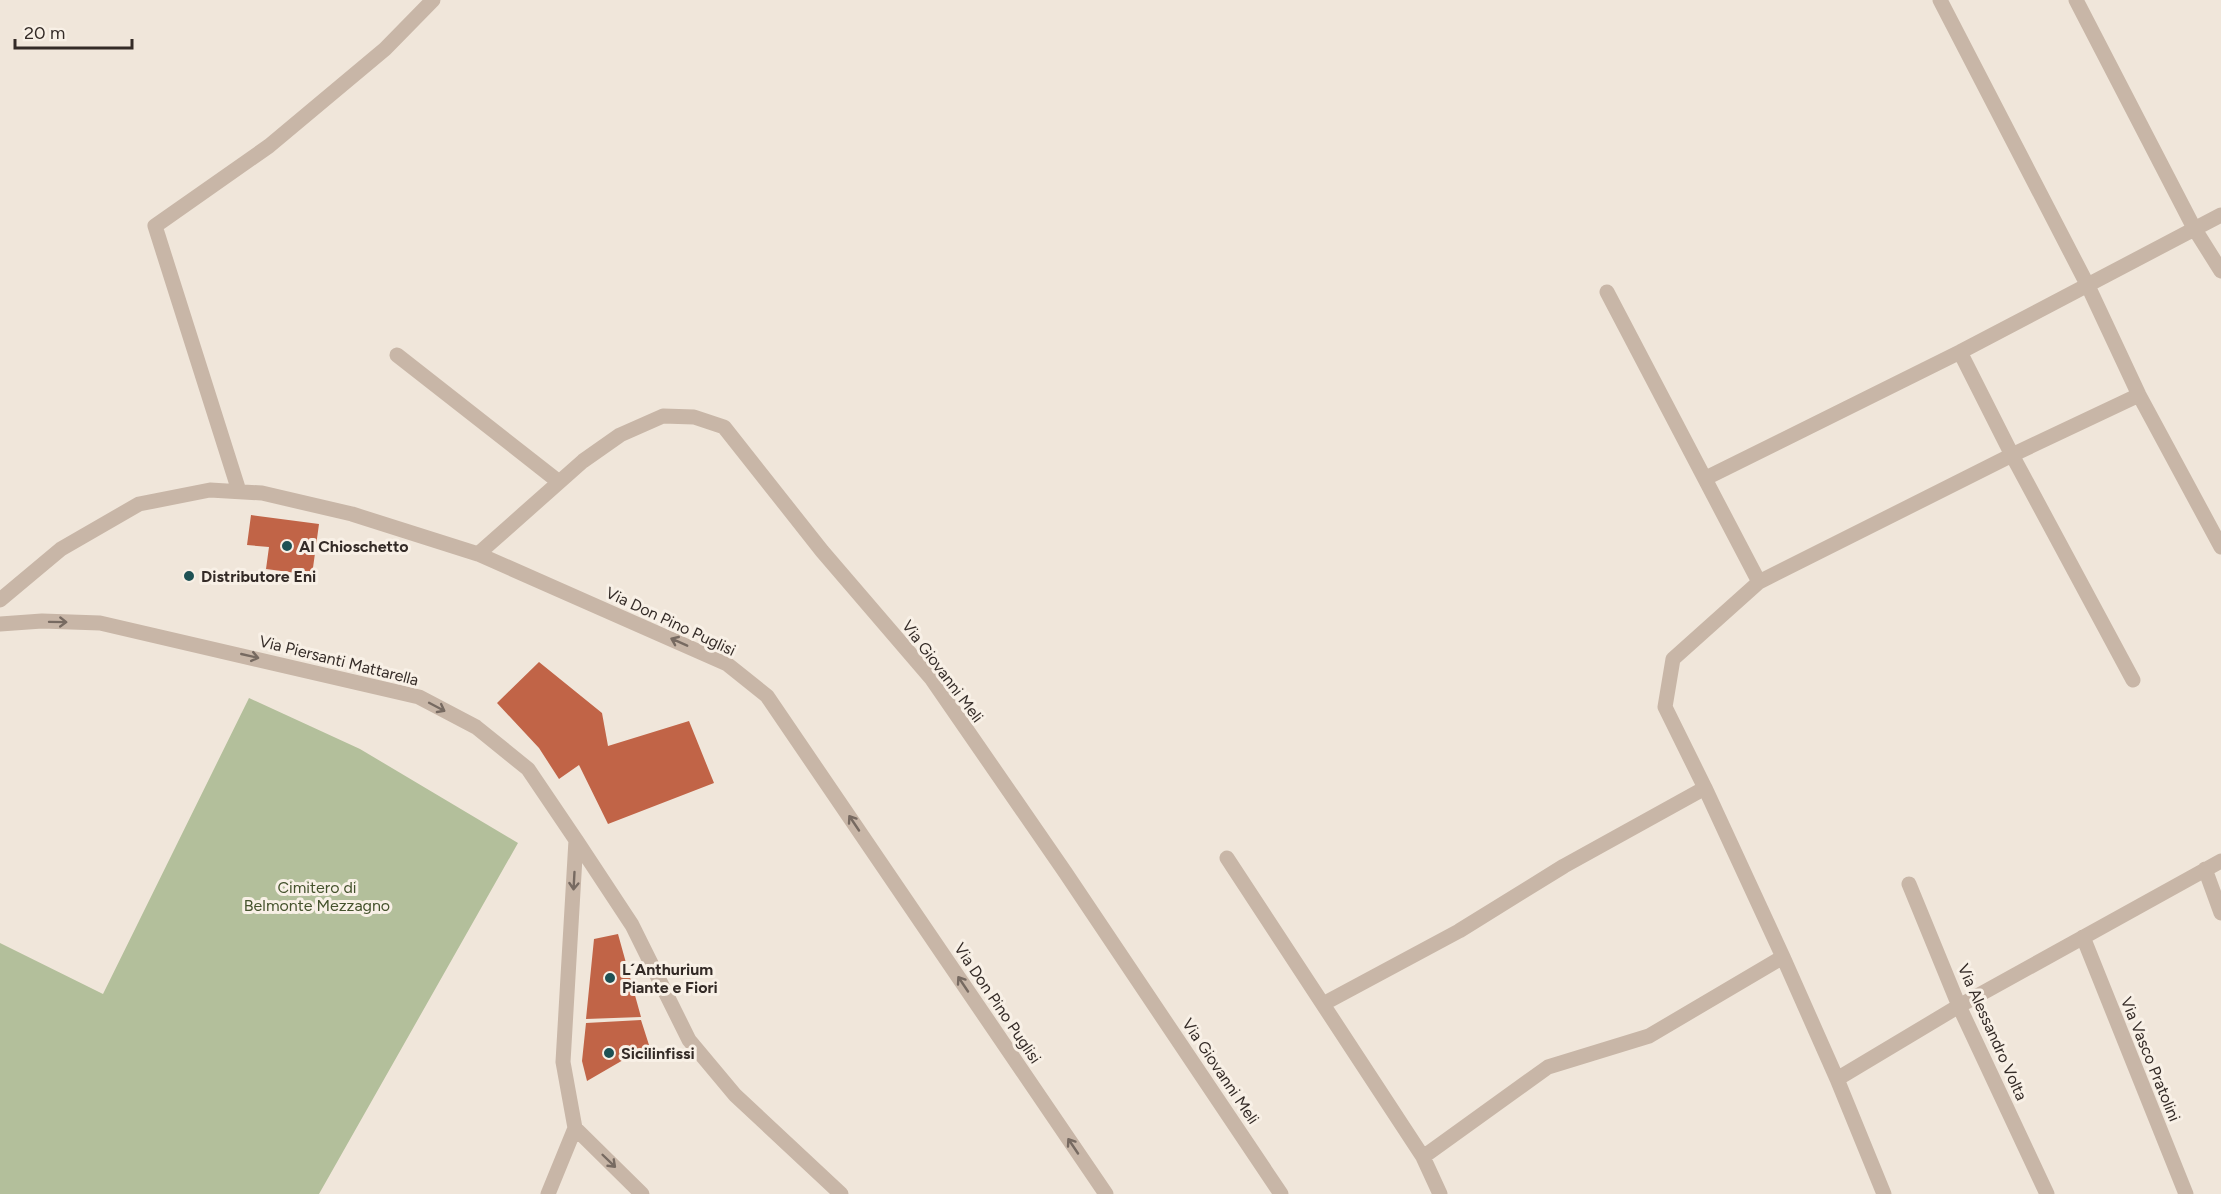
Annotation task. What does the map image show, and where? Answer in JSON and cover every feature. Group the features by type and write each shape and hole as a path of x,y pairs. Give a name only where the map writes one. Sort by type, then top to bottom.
{"street":[{"path":"239,491 155,226 269,146 385,49 433,0"},
{"path":"1940,0 2088,286 2139,395 2221,548"},
{"path":"2076,0 2194,228 2221,271"},
{"path":"1706,478 1960,352 2221,215"},
{"path":"1607,292 1759,582"},
{"path":"1960,352 2012,455 2133,680"},
{"path":"397,355 559,482"},
{"path":"1884,1194 1837,1079 1783,957 1665,707 1673,659 1759,582 2012,455 2139,395"},
{"name":"Via Giovanni Meli","path":"478,554 583,460 620,435 663,416 694,417 724,427 822,551 931,678 1065,872 1281,1194"},
{"name":"Via Don Pino Puglisi","path":"0,600 61,549 139,504 210,490 262,493 352,514 478,554 727,664 768,696 1106,1194"},
{"name":"Via Piersanti Mattarella","path":"0,624 42,621 100,623 419,697 476,727 528,768 632,925 689,1040 735,1095 841,1194"},
{"path":"1323,1004 1459,932 1564,866 1705,788"},
{"path":"548,1194 575,1128 563,1062 576,840"},
{"path":"1227,858 1423,1157 1440,1194"},
{"path":"1837,1079 1959,1006 2221,861"},
{"path":"2205,869 2221,913"},
{"name":"Via Alessandro Volta","path":"1910,884 1959,1006 2047,1194"},
{"name":"Via Vasco Pratolini","path":"2083,937 2186,1194"},
{"path":"1423,1157 1548,1067 1649,1036 1783,957"},
{"path":"575,1128 642,1194"}],"green space":[{"name":"Cimitero di Belmonte Mezzagno","path":"249,698 360,749 518,843 319,1194 0,1194 0,943 103,994"}],"building":[{"name":"Al Chioschetto","path":"251,515 319,524 312,575 266,569 269,547 247,545"},
{"path":"539,662 602,713 608,746 689,721 714,783 608,824 579,765 559,779 539,748 497,703"},
{"name":"L´Anthurium Piante e Fiori","path":"618,934 641,1017 586,1019 594,939"},
{"name":"Sicilinfissi","path":"641,1020 649,1045 587,1081 582,1061 586,1023"}],"place":[{"name":"Al Chioschetto","path":"287,546"},
{"name":"Distributore Eni","path":"189,576"},
{"name":"L´Anthurium Piante e Fiori","path":"610,978"},
{"name":"Sicilinfissi","path":"609,1053"}]}
